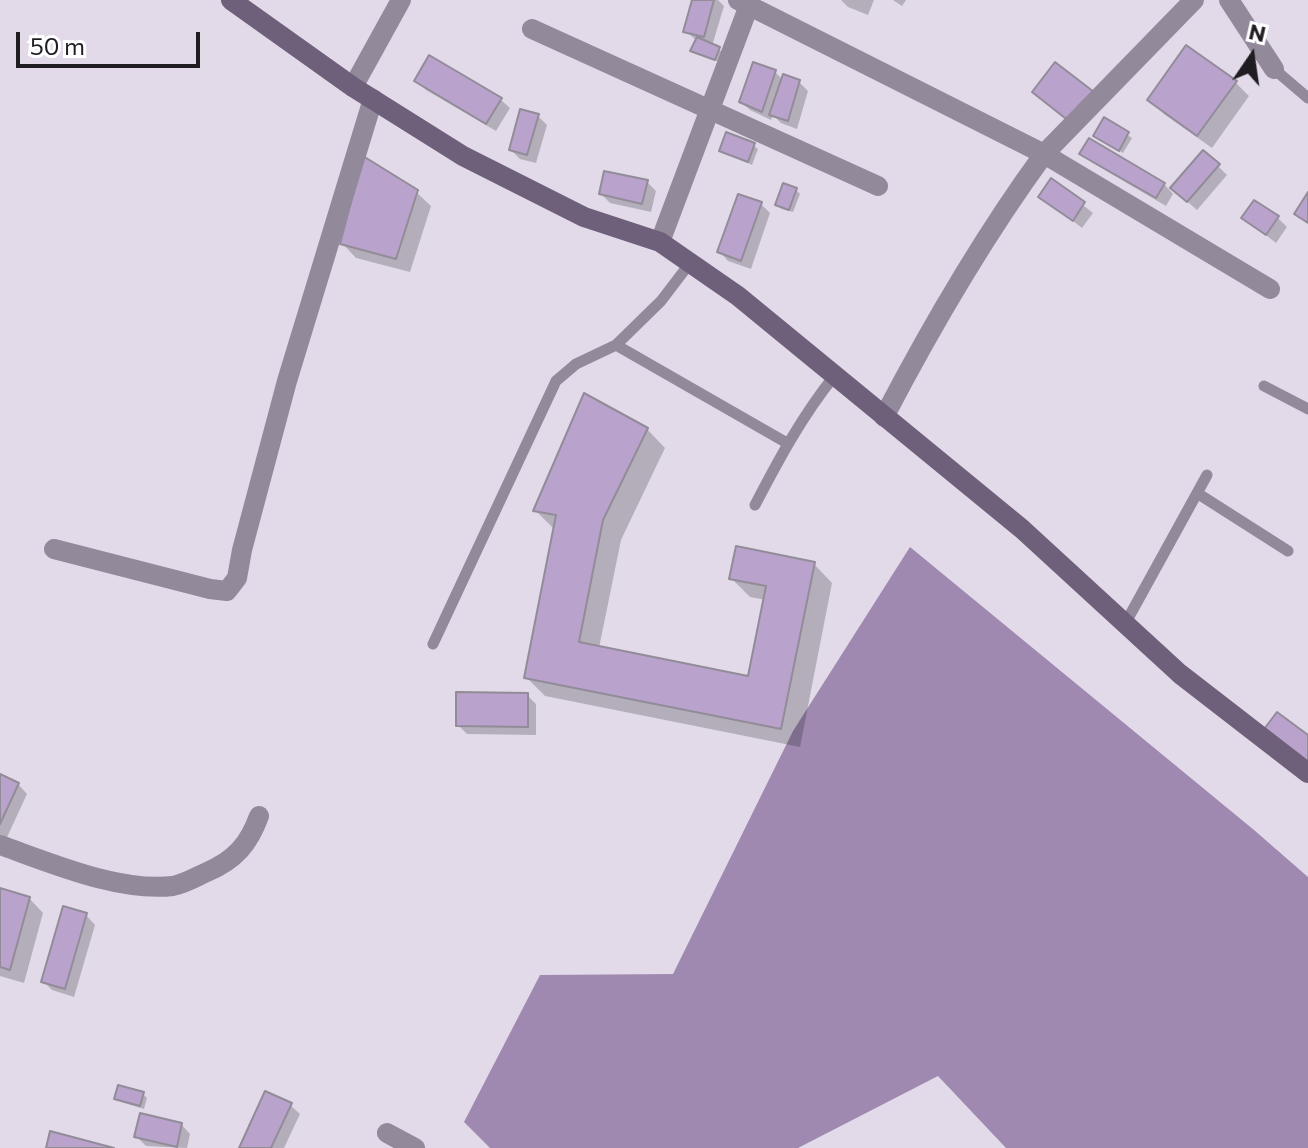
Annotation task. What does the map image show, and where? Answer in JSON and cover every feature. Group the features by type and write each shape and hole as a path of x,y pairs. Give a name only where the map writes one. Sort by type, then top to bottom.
{"street":[{"path":"231,0 353,87 463,156 584,217 660,242 738,296 1022,529 1180,674 1308,773"},
{"path":"353,87 401,0"},
{"path":"884,417 913,362 1007,207 1044,154 1194,0"},
{"path":"1229,0 1274,69"},
{"path":"660,242 711,110 746,1 1044,154 1270,289"},
{"path":"532,29 878,186"},
{"path":"54,549 210,589 227,591 237,578 287,381 373,99"},
{"path":"0,845 130,885 175,886 223,865 251,838 259,816"},
{"path":"389,1139 415,1148"}],"lane":[{"path":"1274,69 1308,98"},
{"path":"433,644 556,381 576,364 616,345 661,301 690,263"},
{"path":"616,345 787,443"},
{"path":"755,505 787,443 810,406 835,375"},
{"path":"1264,386 1308,409"},
{"path":"1125,624 1207,475"},
{"path":"1197,493 1288,551"}],"shaded area":[{"path":"910,547 1308,877 1308,1148 1006,1148 938,1076 798,1148 490,1148 464,1122 540,975 673,974 793,731"}],"building":[{"path":"692,0 714,0 704,37 683,32"},
{"path":"697,37 720,47 715,60 690,51"},
{"path":"1186,45 1237,81 1197,136 1147,100"},
{"path":"429,55 502,98 486,124 414,81"},
{"path":"753,62 776,70 762,112 739,102"},
{"path":"1055,62 1094,92 1070,122 1032,92"},
{"path":"783,74 800,80 788,121 769,115"},
{"path":"520,109 539,114 527,155 509,150"},
{"path":"1104,117 1129,132 1119,151 1093,136"},
{"path":"726,132 755,143 748,162 719,151"},
{"path":"1089,138 1165,183 1156,198 1079,154"},
{"path":"1203,150 1220,164 1187,202 1170,188"},
{"path":"363,156 418,190 396,259 340,244"},
{"path":"604,171 648,180 642,204 599,194"},
{"path":"1051,178 1085,202 1073,221 1038,197"},
{"path":"783,183 797,188 789,210 775,205"},
{"path":"1308,192 1308,223 1294,214"},
{"path":"738,194 762,202 741,261 717,252"},
{"path":"1254,200 1279,216 1266,235 1241,218"},
{"path":"584,393 648,428 603,520 579,642 748,676 766,586 729,579 736,546 815,562 781,729 524,678 556,515 533,511"},
{"path":"456,692 528,693 528,727 456,726"},
{"path":"1277,712 1308,735 1308,768 1261,733"},
{"path":"0,774 19,783 0,824"},
{"path":"0,888 30,897 10,970 0,967"},
{"path":"63,906 87,913 65,989 41,982"},
{"path":"118,1085 144,1092 140,1106 114,1099"},
{"path":"265,1091 292,1103 271,1148 239,1148"},
{"path":"140,1113 182,1123 177,1147 134,1137"},
{"path":"50,1131 114,1148 46,1148"}]}
